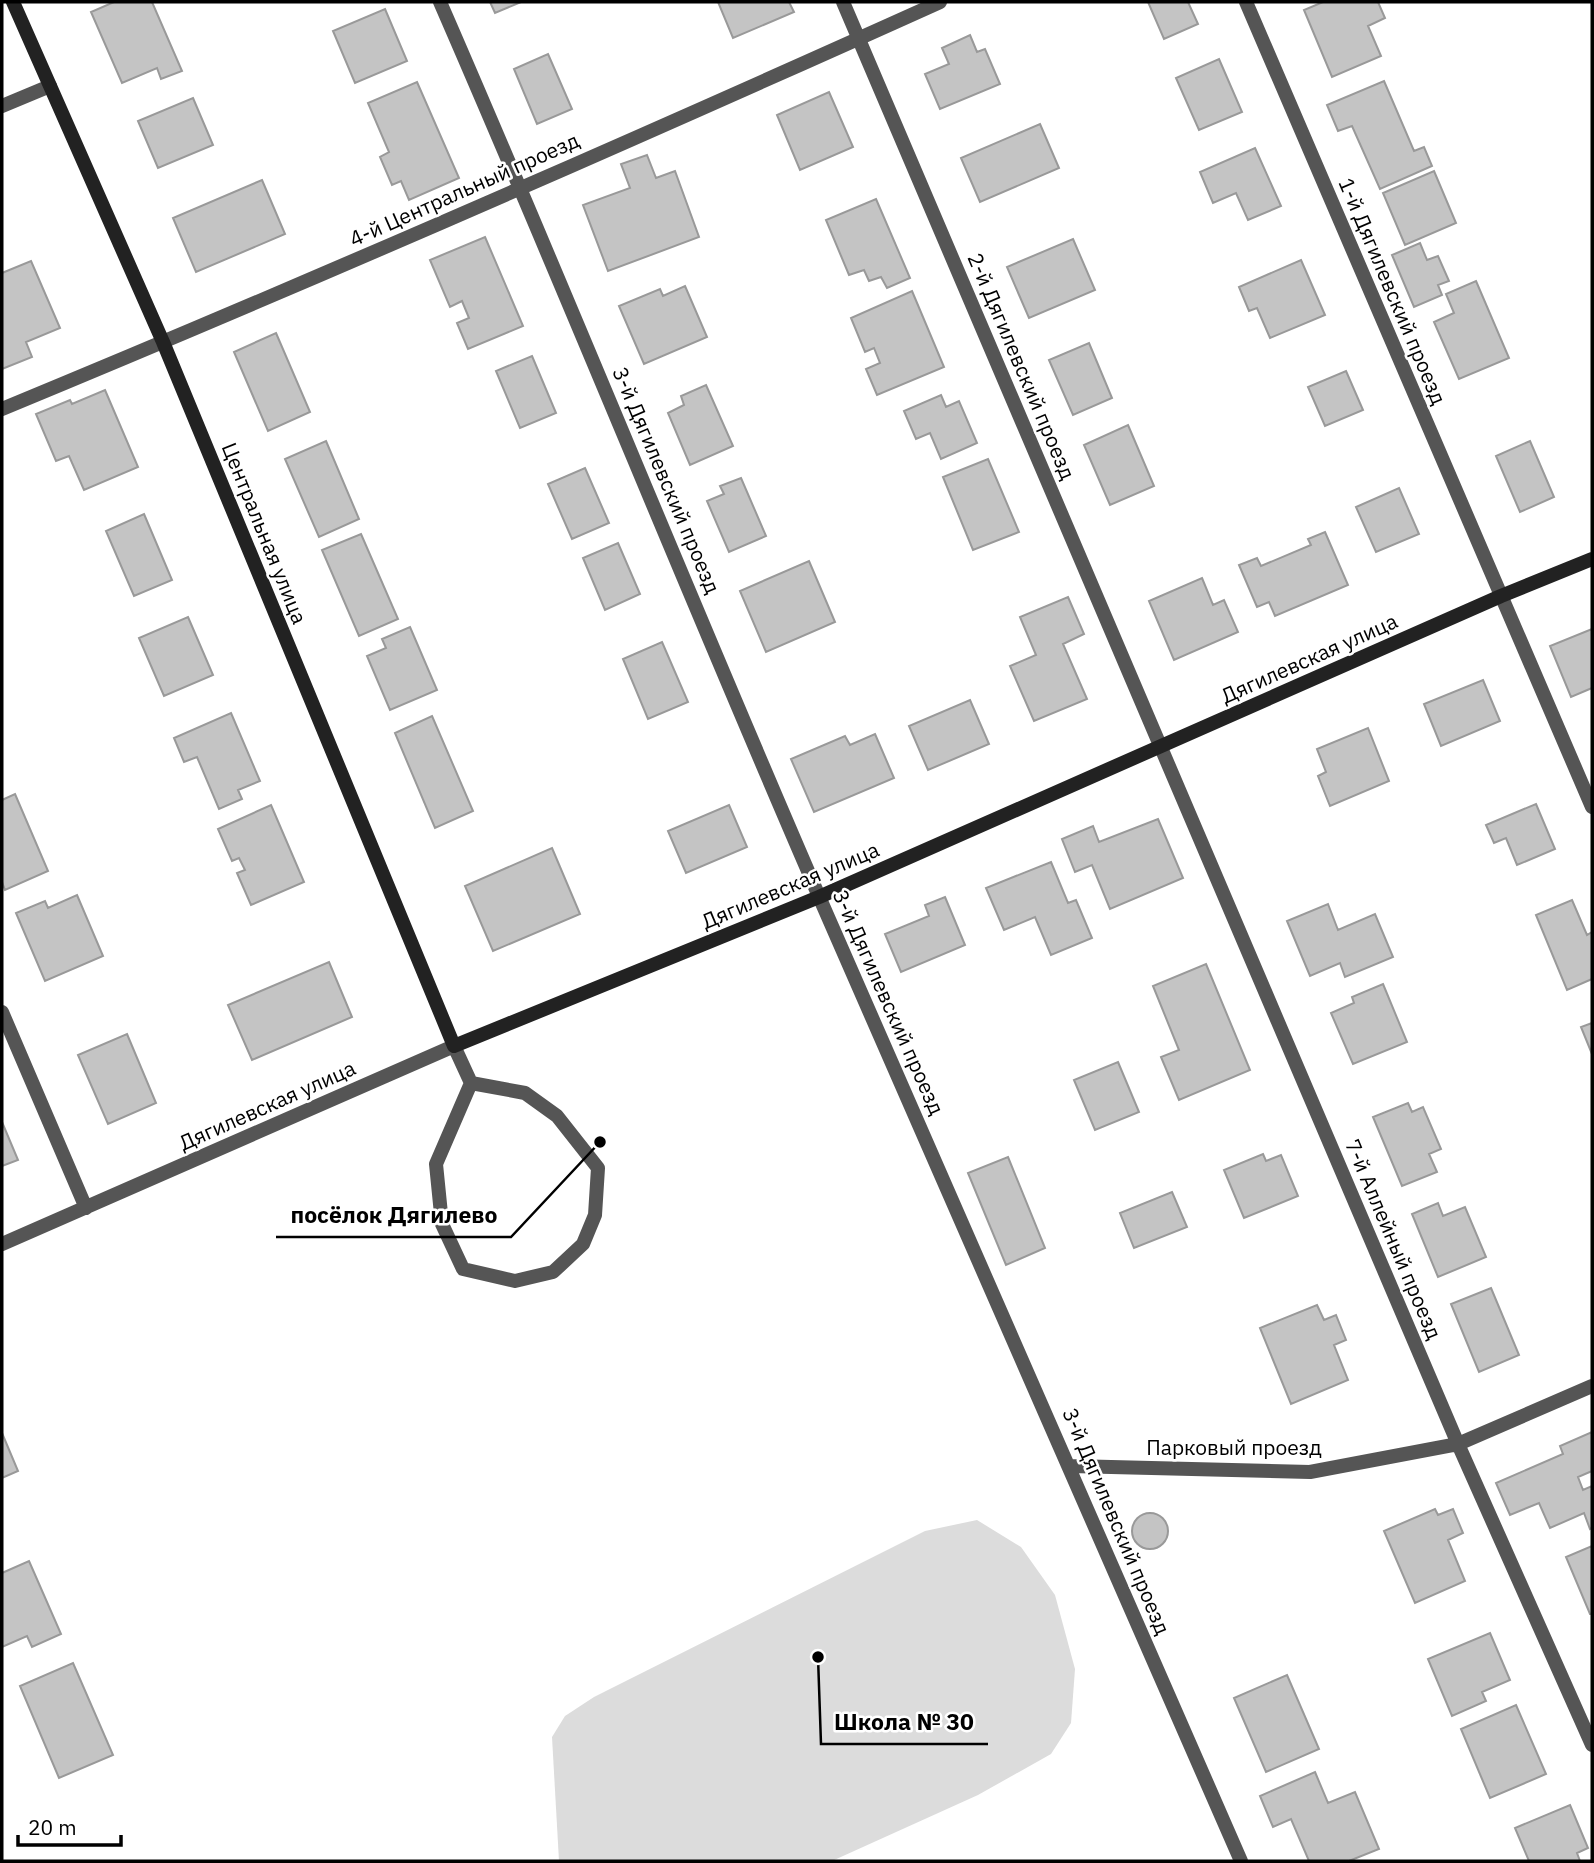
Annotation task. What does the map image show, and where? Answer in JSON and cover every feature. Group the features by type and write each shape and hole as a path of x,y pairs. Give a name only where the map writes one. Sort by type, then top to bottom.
{"street":[{"name":"Центральная улица","path":"13,2 163,342 471,1083"},
{"name":"3-й Дягилевский проезд","path":"440,2 522,188 820,897 1071,1466 1241,1861"},
{"name":"2-й Дягилевский проезд","path":"844,2 1162,747"},
{"name":"4-й Центральный проезд","path":"2,409 522,188 940,2"},
{"name":"1-й Дягилевский проезд","path":"1247,2 1592,807"},
{"path":"2,106 50,86"},
{"name":"Дягилевская улица","path":"2,1244 454,1046 820,897 1501,596 1592,559"},
{"name":"7-й Аллейный проезд","path":"1162,747 1458,1444 1592,1745"},
{"path":"2,1012 86,1208"},
{"path":"471,1083 525,1093 557,1116 598,1168 595,1215 587,1235 583,1244 553,1272 515,1281 463,1269 442,1224 436,1164 471,1083"},
{"name":"Парковый проезд","path":"1071,1466 1310,1472 1458,1444 1592,1386"}],"shaded area":[{"path":"977,1520 1021,1547 1055,1595 1075,1669 1071,1723 1051,1754 978,1795 832,1861 559,1861 552,1737 565,1716 594,1697 925,1531"}],"building":[{"path":"114,2 152,2 182,71 161,79 157,68 122,83 91,12"},
{"path":"490,2 521,2 495,13"},
{"path":"718,2 789,2 794,12 733,38"},
{"path":"1148,2 1188,2 1198,24 1164,39"},
{"path":"1323,2 1378,2 1385,18 1368,26 1381,56 1332,77 1304,10"},
{"path":"385,9 407,61 355,83 333,31"},
{"path":"970,35 977,52 985,49 1000,84 940,109 925,74 949,64 942,48"},
{"path":"548,54 572,109 537,124 514,69"},
{"path":"1219,59 1242,112 1199,130 1176,78"},
{"path":"1384,81 1414,151 1424,147 1432,166 1380,189 1352,126 1338,131 1327,105"},
{"path":"417,82 459,178 409,200 401,181 392,185 380,157 389,152 368,103"},
{"path":"829,92 853,147 800,170 777,115"},
{"path":"193,98 213,145 158,168 138,121"},
{"path":"1040,124 1059,168 980,202 961,158"},
{"path":"1255,148 1281,206 1248,220 1236,193 1213,203 1200,172"},
{"path":"647,155 656,178 675,171 699,237 608,271 583,205 630,188 621,164"},
{"path":"1434,171 1456,223 1405,245 1383,193"},
{"path":"262,180 285,234 196,272 173,218"},
{"path":"876,199 910,278 887,288 881,277 869,281 864,270 849,275 826,220"},
{"path":"485,237 523,326 468,349 457,323 469,318 462,301 450,307 430,260"},
{"path":"1073,239 1095,290 1029,318 1007,267"},
{"path":"1420,243 1427,260 1438,256 1449,281 1438,285 1442,295 1414,307 1392,255"},
{"path":"1301,260 1325,315 1270,338 1257,308 1249,311 1239,287"},
{"path":"31,261 60,328 26,342 32,357 2,369 2,273"},
{"path":"1476,281 1509,358 1459,379 1434,322 1454,313 1446,294"},
{"path":"685,286 707,337 644,364 619,306 660,289 663,296"},
{"path":"912,291 944,367 877,395 866,369 880,363 874,348 865,352 851,318"},
{"path":"276,333 310,412 268,431 234,352"},
{"path":"1089,343 1112,398 1073,415 1049,360"},
{"path":"532,356 556,413 520,428 496,371"},
{"path":"1346,371 1363,410 1325,426 1308,387"},
{"path":"706,385 733,446 690,465 668,413 684,405 681,396"},
{"path":"105,390 138,467 84,490 69,456 56,461 36,414 70,400 72,404"},
{"path":"941,395 946,407 959,401 977,443 941,459 930,433 916,439 904,411"},
{"path":"1128,425 1154,486 1110,505 1084,445"},
{"path":"326,441 359,519 319,537 285,459"},
{"path":"1530,441 1554,497 1520,512 1496,456"},
{"path":"988,459 1019,532 973,550 943,477"},
{"path":"585,468 609,523 572,539 548,484"},
{"path":"741,478 766,536 729,552 707,501 724,494 720,486"},
{"path":"1399,488 1419,534 1376,552 1356,507"},
{"path":"144,514 172,580 134,596 106,531"},
{"path":"1325,532 1348,585 1275,616 1269,602 1257,607 1239,565 1257,558 1261,566 1311,545 1308,539"},
{"path":"361,534 398,619 359,636 322,550"},
{"path":"618,543 640,594 605,610 583,558"},
{"path":"809,561 835,622 766,652 740,591"},
{"path":"1202,578 1213,605 1224,600 1238,632 1174,660 1149,601"},
{"path":"1068,597 1084,634 1063,644 1087,699 1034,721 1010,666 1036,655 1020,617"},
{"path":"188,617 213,675 164,696 139,638"},
{"path":"410,627 437,690 390,710 367,656 386,648 382,639"},
{"path":"1592,629 1592,688 1571,697 1550,646"},
{"path":"662,642 688,702 648,719 623,659"},
{"path":"1483,680 1500,721 1441,746 1424,704"},
{"path":"970,700 989,744 928,770 909,726"},
{"path":"231,713 260,781 238,790 242,799 219,809 197,757 184,762 174,738"},
{"path":"432,716 473,811 435,828 395,733"},
{"path":"1368,728 1389,781 1330,806 1318,776 1326,772 1317,749"},
{"path":"875,734 894,778 814,812 791,759 845,736 850,745"},
{"path":"15,794 48,871 5,890 2,882 2,800"},
{"path":"1536,804 1555,849 1517,865 1506,838 1494,843 1486,825"},
{"path":"271,805 304,882 251,905 237,873 245,870 239,858 232,861 218,829"},
{"path":"729,805 747,847 686,873 668,831"},
{"path":"1158,819 1183,878 1110,909 1092,865 1075,872 1062,839 1093,826 1099,842"},
{"path":"552,848 580,914 493,951 465,886"},
{"path":"1051,862 1068,903 1076,900 1092,938 1051,955 1035,917 1004,930 986,888"},
{"path":"77,895 103,956 45,981 16,913 45,901 48,908"},
{"path":"945,897 965,945 901,972 885,934 929,916 925,905"},
{"path":"1572,900 1587,935 1592,932 1592,979 1567,990 1536,915"},
{"path":"1328,904 1338,930 1375,914 1393,957 1345,977 1340,963 1310,976 1287,921"},
{"path":"329,962 352,1017 252,1060 228,1005"},
{"path":"1206,964 1250,1070 1179,1100 1161,1057 1179,1050 1153,986"},
{"path":"1383,984 1407,1042 1353,1064 1331,1013 1354,1003 1352,997"},
{"path":"1592,1023 1592,1054 1581,1027"},
{"path":"127,1034 156,1103 108,1124 78,1055"},
{"path":"1118,1062 1139,1112 1095,1130 1074,1080"},
{"path":"1408,1103 1412,1112 1423,1107 1441,1149 1429,1154 1437,1172 1402,1186 1373,1117"},
{"path":"2,1122 18,1160 2,1166"},
{"path":"1263,1154 1266,1161 1281,1155 1298,1196 1244,1218 1224,1170"},
{"path":"1008,1157 1045,1248 1006,1265 968,1173"},
{"path":"1172,1192 1187,1227 1134,1248 1120,1213"},
{"path":"1438,1203 1443,1216 1465,1207 1486,1257 1438,1277 1412,1214"},
{"path":"1491,1288 1519,1355 1479,1372 1451,1304"},
{"path":"1317,1305 1324,1320 1336,1315 1346,1340 1334,1345 1348,1380 1291,1404 1260,1328"},
{"path":"1592,1432 1592,1471 1578,1477 1583,1490 1592,1486 1592,1528 1590,1529 1584,1513 1550,1528 1539,1503 1510,1515 1496,1483 1563,1454 1560,1446"},
{"path":"2,1433 18,1471 2,1478"},
{"path":"1435,1509 1438,1515 1453,1509 1463,1533 1448,1540 1465,1581 1415,1603 1384,1531"},
{"path":"1150,1513 1162,1519 1168,1531 1162,1543 1150,1549 1138,1543 1132,1531 1138,1519"},
{"path":"1592,1546 1592,1614 1590,1614 1566,1557"},
{"path":"29,1561 61,1634 32,1647 27,1636 2,1647 2,1573"},
{"path":"1490,1633 1510,1680 1482,1692 1486,1701 1452,1716 1428,1659"},
{"path":"73,1663 113,1755 59,1778 20,1686"},
{"path":"1287,1675 1319,1749 1266,1772 1234,1698"},
{"path":"1516,1705 1546,1774 1490,1798 1461,1729"},
{"path":"1315,1772 1328,1803 1355,1792 1379,1849 1349,1861 1309,1861 1291,1819 1273,1827 1260,1796"},
{"path":"1570,1805 1588,1848 1577,1853 1580,1861 1529,1861 1515,1828"}],"place":[{"name":"посёлок Дягилево","path":"600,1142"},
{"name":"Школа № 30","path":"818,1657"}]}
